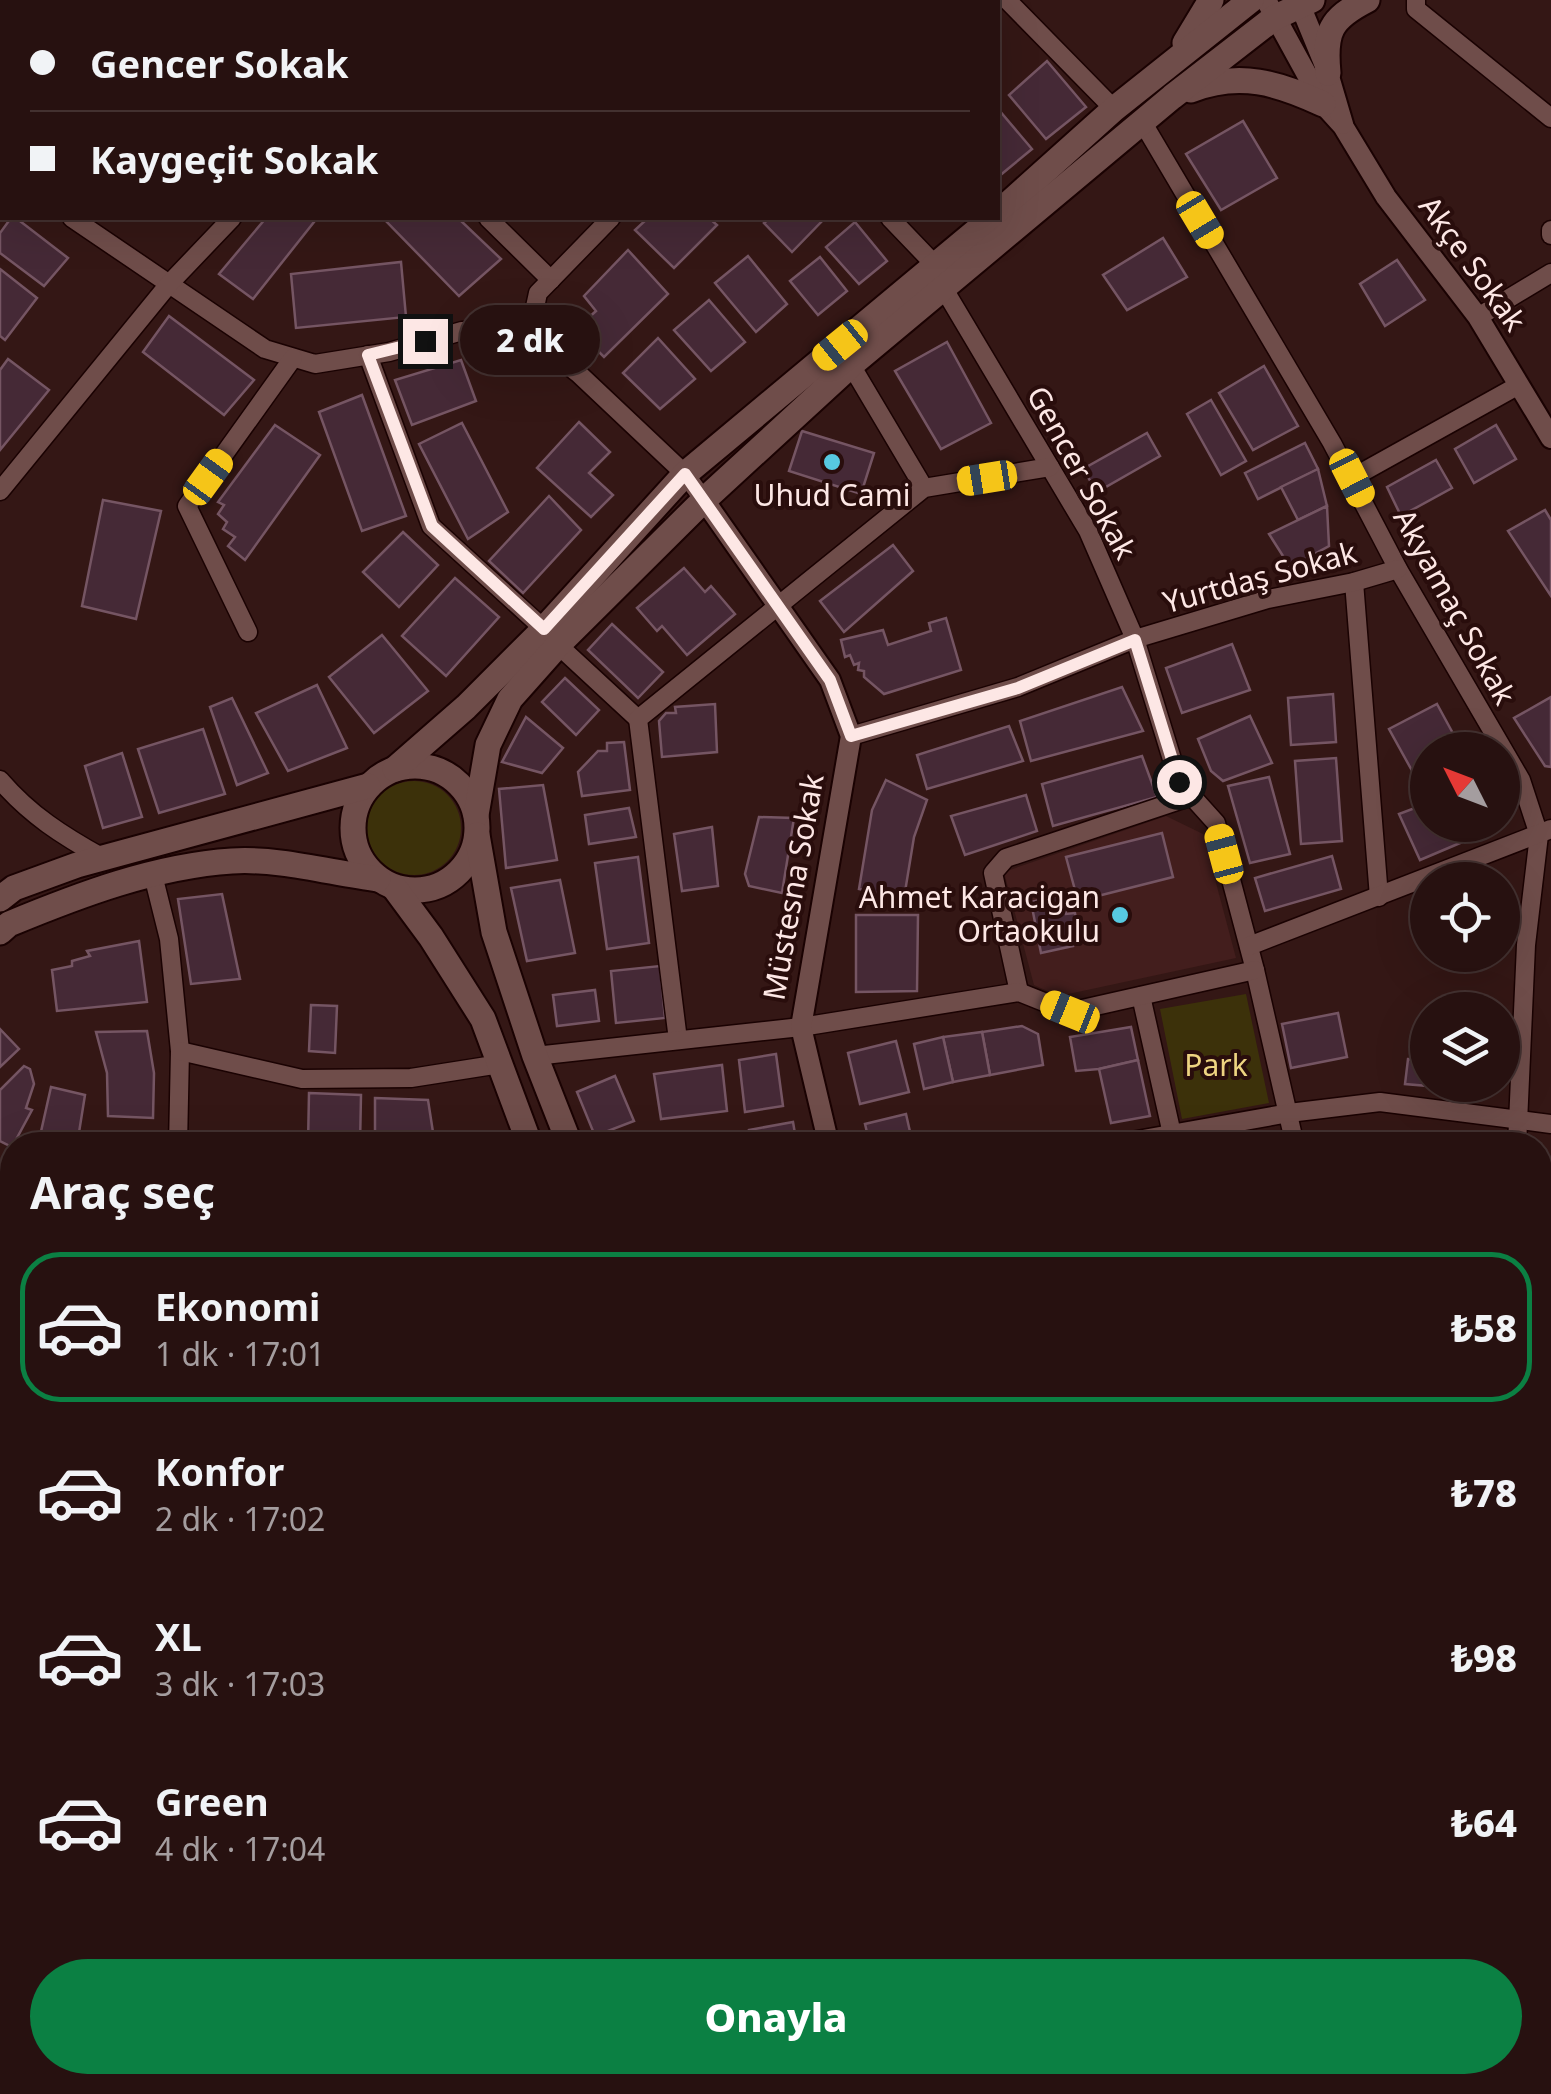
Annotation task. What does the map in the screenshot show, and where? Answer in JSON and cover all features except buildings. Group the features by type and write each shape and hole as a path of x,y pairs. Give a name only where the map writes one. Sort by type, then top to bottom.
{"main road":[{"path":"1164,68 1210,0"},
{"path":"1000,211 1114,109 1251,0"},
{"path":"1328,73 1325,45 1331,26 1367,0"},
{"path":"0,932 8,924 81,894 153,875 233,861 413,890 432,888 448,880 472,852 488,745 510,699 551,637 685,474 1143,124 1270,9 1303,2"},
{"path":"1172,97 1224,80 1245,79 1288,87 1323,104"},
{"path":"0,900 14,888 103,858 368,786 395,769 704,500 940,278 991,220"},
{"path":"395,769 428,767 445,774 469,798 494,932 565,1132"},
{"path":"368,786 357,804 352,824 354,845 363,864 386,883 431,937 483,1020 525,1132"}],"street":[{"path":"1008,0 1114,109"},
{"path":"1416,0 1416,9 1551,118"},
{"name":"Akçe Sokak","path":"1303,2 1343,126"},
{"name":"Akçe Sokak","path":"1270,9 1323,104 1343,126 1386,196 1478,317 1551,438"},
{"name":"Akyamaç Sokak","path":"1143,124 1352,478 1398,570 1521,780 1545,832 1526,945 1518,1132"},
{"path":"75,220 265,349 315,364 462,331 508,328 529,335 579,374 685,474 830,680 851,736"},
{"path":"0,491 169,284 230,220"},
{"path":"490,220 551,280"},
{"path":"529,335 538,293 610,220"},
{"name":"Gencer Sokak","path":"892,220 940,278 1088,532 1135,640 1179,782 1216,823 1293,1132"},
{"path":"1478,317 1551,273"},
{"path":"368,355 432,526 638,719 678,1040"},
{"path":"248,632 187,506 294,358"},
{"path":"851,364 924,488"},
{"path":"1352,478 1519,385"},
{"path":"638,719 924,488 1050,467"},
{"name":"Yurtdaş Sokak","path":"851,736 1018,688 1135,640 1268,599 1398,570"},
{"path":"1354,582 1378,897"},
{"name":"Müstesna Sokak","path":"826,1132 801,1027 851,736"},
{"path":"0,780 54,832 103,858"},
{"path":"1019,992 993,873 1006,858 1192,796"},
{"path":"1249,946 1545,832"},
{"path":"153,875 168,940 180,1051 178,1132"},
{"path":"536,1056 801,1027 1019,992 1070,1012 1255,970"},
{"path":"1141,996 1172,1132"},
{"path":"180,1051 302,1079 411,1078 500,1064"},
{"path":"1183,1132 1380,1102 1551,1124"}],"shaded area":[{"name":"Ahmet Karacigan Ortaokulu","path":"1166,816 1203,834 1236,958 1059,996 1034,985 1004,872"}],"green space":[{"path":"414,781 432,784 447,795 458,810 458,846 447,861 432,872 414,875 396,872 381,861 370,846 367,828 370,810 381,795 396,784"},
{"name":"Park","path":"1246,994 1269,1103 1182,1119 1160,1009"}],"place":[{"name":"Uhud Cami","path":"832,462"},
{"name":"Ahmet Karacigan Ortaokulu","path":"1120,915"}],"route":[{"path":"425,341 368,355 432,526 544,629 685,474 830,680 851,736 1018,688 1135,640 1179,782"}]}
